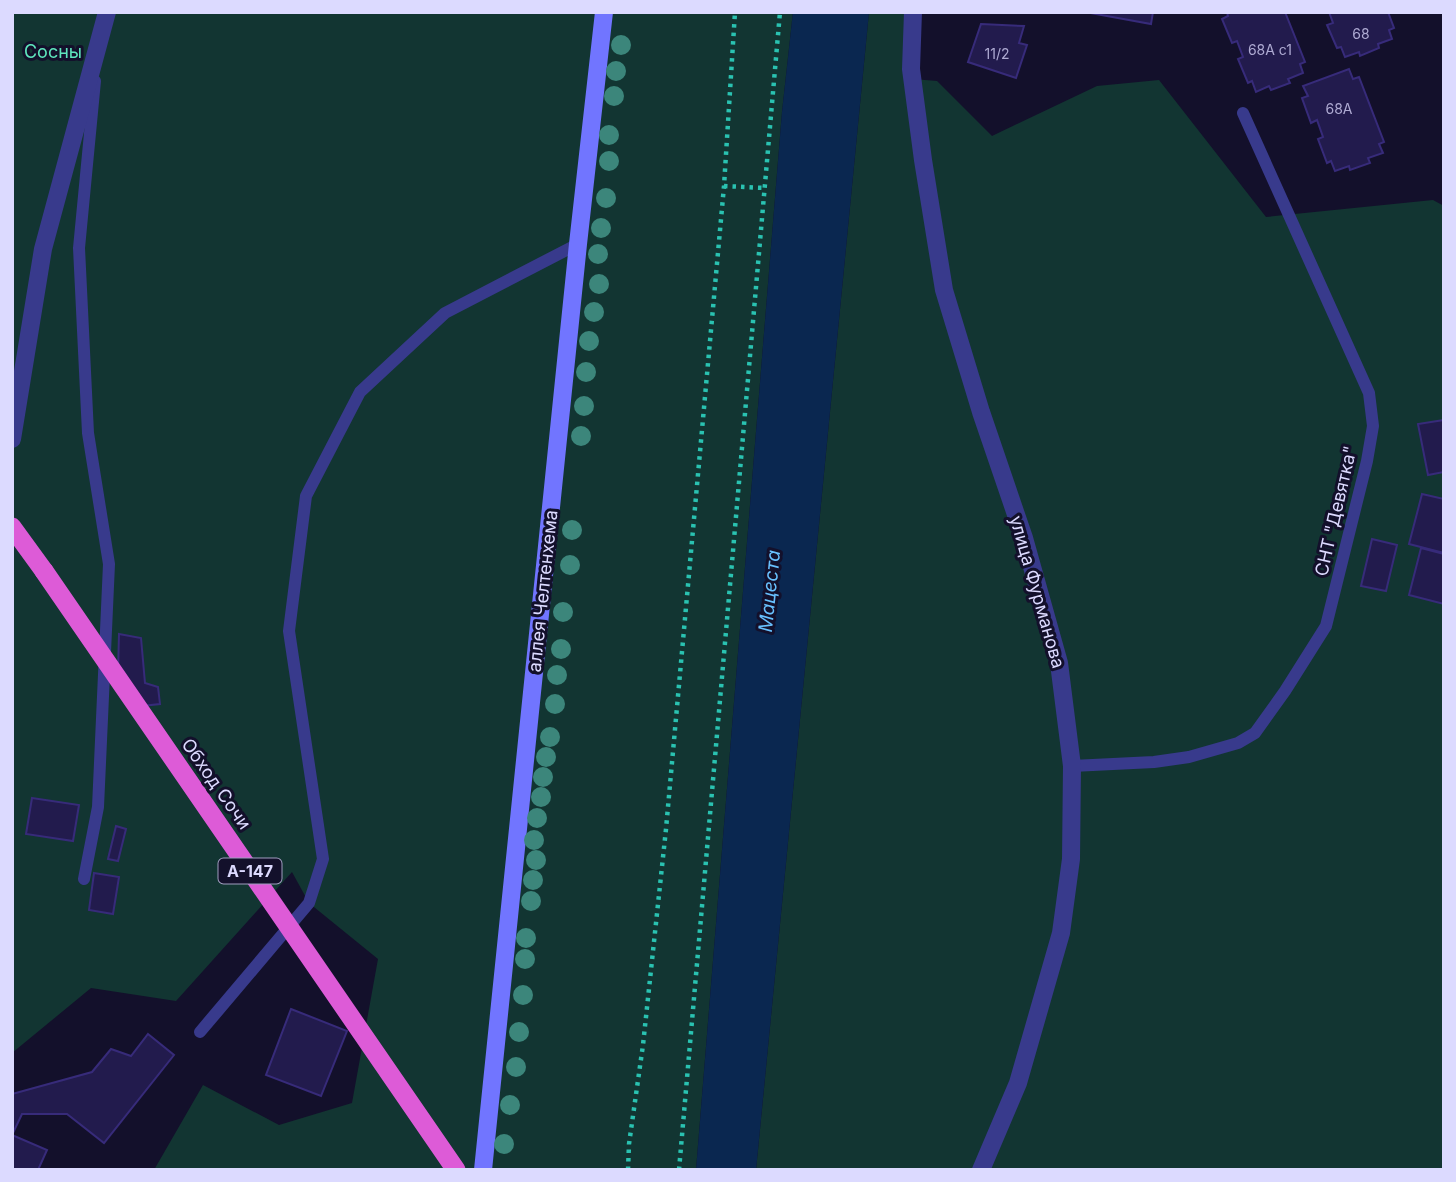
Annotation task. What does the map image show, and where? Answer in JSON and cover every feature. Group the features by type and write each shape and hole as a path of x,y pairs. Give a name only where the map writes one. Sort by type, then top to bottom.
{"highway":[{"name":"Обход Сочи","path":"12,527 456,1170"}],"main road":[{"name":"аллея Челтенхема","path":"483,1170 604,12"}],"street":[{"path":"12,439 43,249 107,12"},
{"name":"улица Фурманова","path":"913,12 911,69 944,290 981,412 1024,538 1059,663 1072,766 1071,859 1061,933 1018,1083 981,1170"}],"lane":[{"path":"84,879 98,807 109,564 88,433 79,248 99,43"},
{"name":"СНТ \"Девятка\"","path":"1072,766 1154,762 1189,757 1238,743 1255,733 1326,626 1367,461 1373,426 1369,393 1243,113"},
{"path":"200,1032 309,903 323,859 289,631 306,496 360,393 445,313 578,244"}],"path":[{"path":"628,1170 666,830 724,186 735,12"},
{"path":"679,1170 780,12"},
{"path":"724,186 765,188"}],"green space":[{"name":"Сосны","path":"12,12 793,12 782,112 696,1170 154,1170 203,1085 279,1125 352,1103 378,959 309,903 292,872 176,1001 91,988 12,1053"},
{"path":"869,12 917,12 913,79 937,81 992,136 1097,86 1159,80 1266,217 1433,200 1444,206 1444,1170 756,1170"}],"water":[{"name":"Мацеста","path":"793,12 869,12 756,1170 696,1170 782,112"}],"building":[{"path":"1085,12 1153,12 1151,24"},
{"path":"1227,12 1285,12 1305,62 1300,64 1303,73 1288,79 1290,83 1271,90 1269,86 1256,92 1252,81 1248,83 1238,59 1243,57 1237,41 1232,43 1222,19 1228,16"},
{"path":"1329,12 1388,12 1394,28 1389,30 1392,39 1378,44 1379,48 1360,56 1359,52 1345,57 1341,47 1337,48 1327,25 1333,23"},
{"path":"981,24 1024,26 1019,43 1027,45 1016,78 968,62"},
{"path":"1349,69 1353,79 1359,77 1384,142 1379,144 1383,153 1368,158 1370,163 1350,170 1349,166 1335,171 1331,161 1327,163 1318,139 1323,137 1317,120 1311,123 1302,98 1308,96 1303,86"},
{"path":"1444,420 1444,472 1428,475 1418,424"},
{"path":"1422,494 1444,499 1444,553 1409,544"},
{"path":"1372,539 1397,545 1386,591 1361,586"},
{"path":"1421,548 1444,554 1444,604 1409,595"},
{"path":"119,634 141,638 145,683 158,687 160,704 142,706 118,672"},
{"path":"32,798 79,805 73,841 26,834"},
{"path":"116,826 126,829 118,861 108,859"},
{"path":"94,873 119,877 113,914 89,910"},
{"path":"291,1009 347,1031 321,1096 266,1075"},
{"path":"148,1034 174,1055 104,1143 67,1114 22,1114 12,1135 12,1094 92,1072 111,1049 131,1056"},
{"path":"12,1135 47,1150 38,1170 12,1170"}]}
